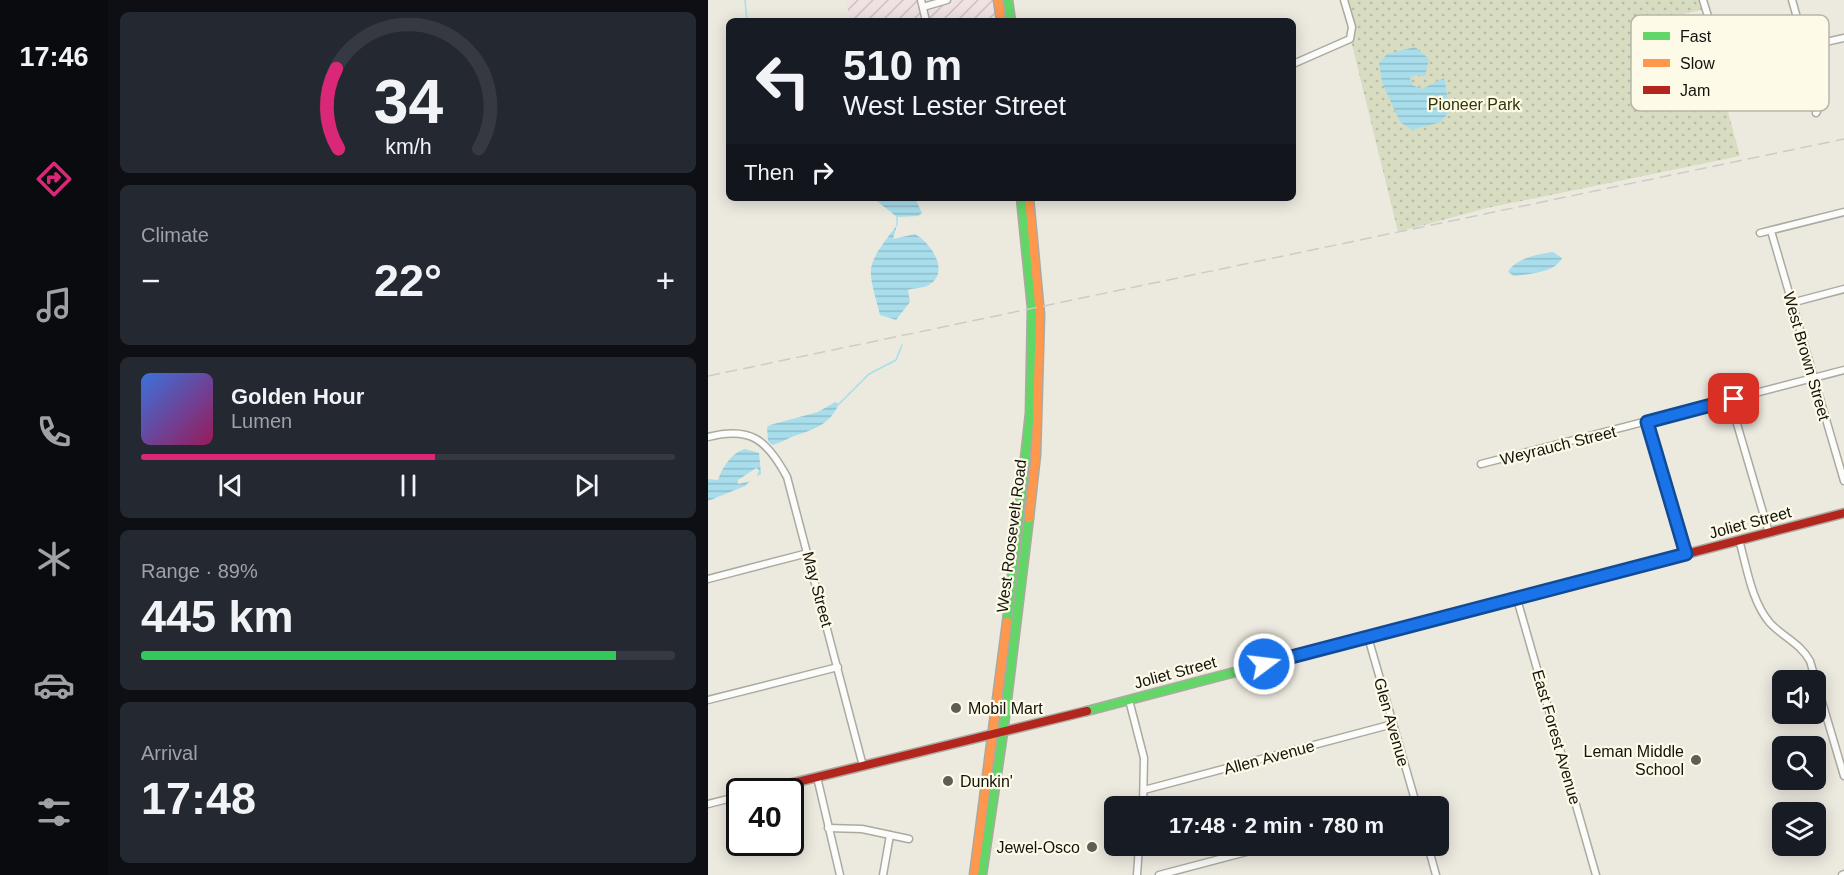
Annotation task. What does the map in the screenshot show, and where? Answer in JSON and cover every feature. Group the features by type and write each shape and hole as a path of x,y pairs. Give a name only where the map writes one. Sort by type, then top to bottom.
{"main road":[{"path":"998,0 1001,18"},
{"path":"1008,0 1011,18"},
{"name":"West Roosevelt Road","path":"974,875 999,734 1031,402 1032,308 1021,201"},
{"name":"West Roosevelt Road","path":"982,875 1038,422 1040,315 1031,201"},
{"name":"Joliet Street","path":"804,780 999,734 1844,513"}],"street":[{"path":"925,18 922,3 947,0"},
{"path":"1296,63 1350,39 1352,27 1344,0"},
{"path":"1703,0 1708,15"},
{"path":"1792,0 1796,15"},
{"path":"1829,42 1844,38"},
{"path":"1760,233 1844,212"},
{"name":"West Brown Street","path":"1771,231 1844,481"},
{"path":"1791,303 1844,290"},
{"name":"Weyrauch Street","path":"1481,464 1844,370"},
{"path":"1730,400 1769,532"},
{"path":"1647,422 1686,554"},
{"name":"May Street","path":"708,437 729,431 742,432 767,448 787,477 863,766"},
{"path":"1739,540 1763,613 1777,629 1796,642 1810,661 1844,776"},
{"path":"708,579 808,553"},
{"name":"East Forest Avenue","path":"1517,599 1596,875"},
{"name":"Glen Avenue","path":"1368,637 1413,796"},
{"path":"708,700 838,667"},
{"path":"1129,700 1144,758 1144,796"},
{"name":"Allen Avenue","path":"1144,790 1393,724"},
{"path":"816,777 840,875"},
{"path":"708,804 726,800"},
{"path":"828,828 847,827 909,839"},
{"path":"884,875 890,835"},
{"path":"1137,875 1138,856"},
{"path":"1159,875 1231,856"},
{"path":"1431,856 1436,875"}],"shaded area":[{"path":"845,0 995,0 998,18 850,18"}],"green space":[{"name":"Pioneer Park","path":"1341,0 1703,0 1706,9 1679,15 1631,15 1631,111 1728,111 1740,156 1487,208 1398,232"}],"water":[{"path":"1415,47 1429,59 1425,76 1415,75 1410,78 1412,85 1422,89 1444,78 1450,110 1441,122 1412,130 1400,122 1382,82 1379,63 1387,54"},
{"path":"877,201 916,201 922,213 918,216 897,217"},
{"path":"897,225 893,239 915,234 921,238 936,258 938,274 927,286 908,290 910,302 896,320 880,315 871,267 879,250"},
{"path":"1553,252 1562,258 1554,267 1514,276 1508,272 1522,260"},
{"path":"835,402 839,404 835,411 821,425 772,445 768,441 767,427 770,425 818,412"},
{"path":"745,449 759,453 761,474 757,476 759,470 756,468 738,480 738,484 750,481 745,486 708,501 708,479 718,480 728,461 736,453"}],"waterway":[{"path":"745,0 747,18"},
{"path":"897,217 897,225"},
{"path":"839,404 869,374 896,360 902,345"}],"railway":[{"path":"708,376 1844,139"}],"traffic: fast":[{"path":"1008,0 1011,18"},
{"path":"1007,622 1030,413 1032,308 1021,201"},
{"path":"982,875 1003,733 1029,518"},
{"path":"1087,711 1402,628"}],"traffic: slow":[{"path":"998,0 1001,18"},
{"path":"1029,201 1040,315 1036,455 1029,518"},
{"path":"974,875 1007,622"}],"traffic: jam":[{"path":"1402,628 1844,513"},
{"path":"804,780 1087,711"}],"place":[{"name":"Mobil Mart","path":"956,708"},
{"name":"Leman Middle School","path":"1696,760"},
{"name":"Dunkin'","path":"948,781"},
{"name":"Jewel-Osco","path":"1092,847"}],"route":[{"path":"1264,664 1686,554 1647,422 1734,399"}]}
